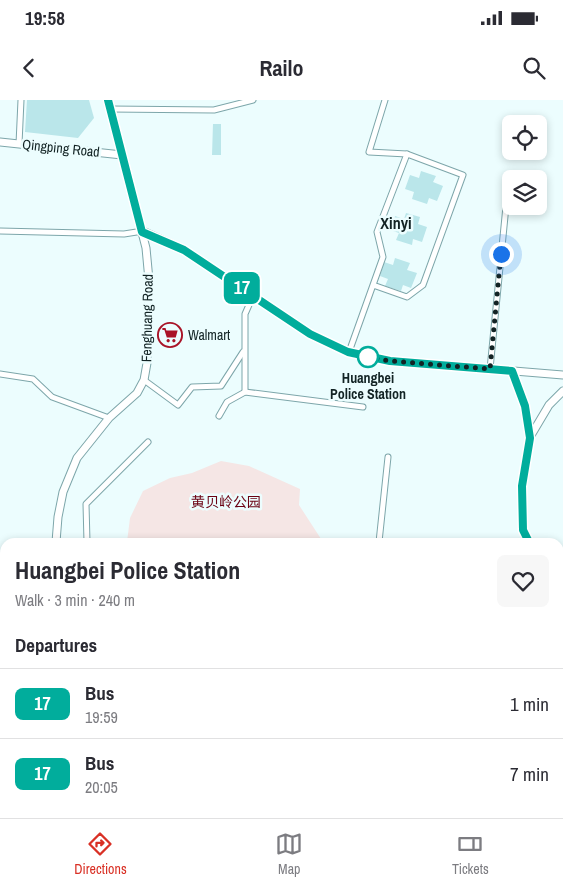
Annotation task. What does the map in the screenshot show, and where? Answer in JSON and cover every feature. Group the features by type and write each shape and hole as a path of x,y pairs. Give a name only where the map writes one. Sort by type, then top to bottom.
{"street":[{"path":"19,144 21,100"},
{"name":"Fenghuang Road","path":"56,538 58,516 69,474 77,458 109,418 134,397 144,380 147,363 148,258 108,100"},
{"path":"110,109 214,110 254,100"},
{"path":"373,285 407,297 423,285 463,174 407,154 369,152 385,100"},
{"name":"Qingping Road","path":"0,142 122,155"},
{"path":"350,352 383,257 377,232 407,154"},
{"path":"490,369 505,215"},
{"path":"0,231 124,234 142,232 184,250 310,334 350,352 390,361 563,375"},
{"path":"245,392 244,314 253,296"},
{"path":"144,380 178,405 192,387 221,386 244,352"},
{"path":"512,371 525,406 530,438 522,486 523,530 527,538"},
{"path":"0,374 32,379 52,397 109,418"},
{"path":"530,438 549,405 563,391"},
{"path":"219,416 227,402 245,392 363,407"},
{"path":"87,538 86,504 148,442"},
{"path":"379,538 388,457"}],"green space":[{"name":"黄贝岭公园","path":"221,461 249,466 300,489 299,505 320,538 128,538 130,518 143,491 170,478 192,473"}],"building":[{"path":"27,100 89,100 94,118 78,138 25,132"},
{"path":"213,124 221,124 221,155 212,155"},
{"path":"421,171 436,176 433,182 443,186 437,201 429,198 427,204 412,199 414,192 405,189 410,175 419,178"},
{"path":"406,213 420,217 418,224 427,227 422,242 413,239 412,245 396,240 399,233 390,230 395,216 404,219"},
{"path":"395,258 410,263 407,270 417,273 411,288 403,285 401,291 385,286 388,279 380,276 384,262 393,265"}],"bus line":[{"name":"17","path":"108,100 142,232 184,250 310,334 348,352 390,361 512,371 525,406 530,438 522,486 523,530 527,538"}],"place":[{"name":"Walmart","path":"170,335"},
{"name":"Huangbei Police Station","path":"368,357"}],"district":[{"name":"Xinyi","path":"396,223"}],"route":[{"path":"368,357 390,361 490,369 501,254"}]}
